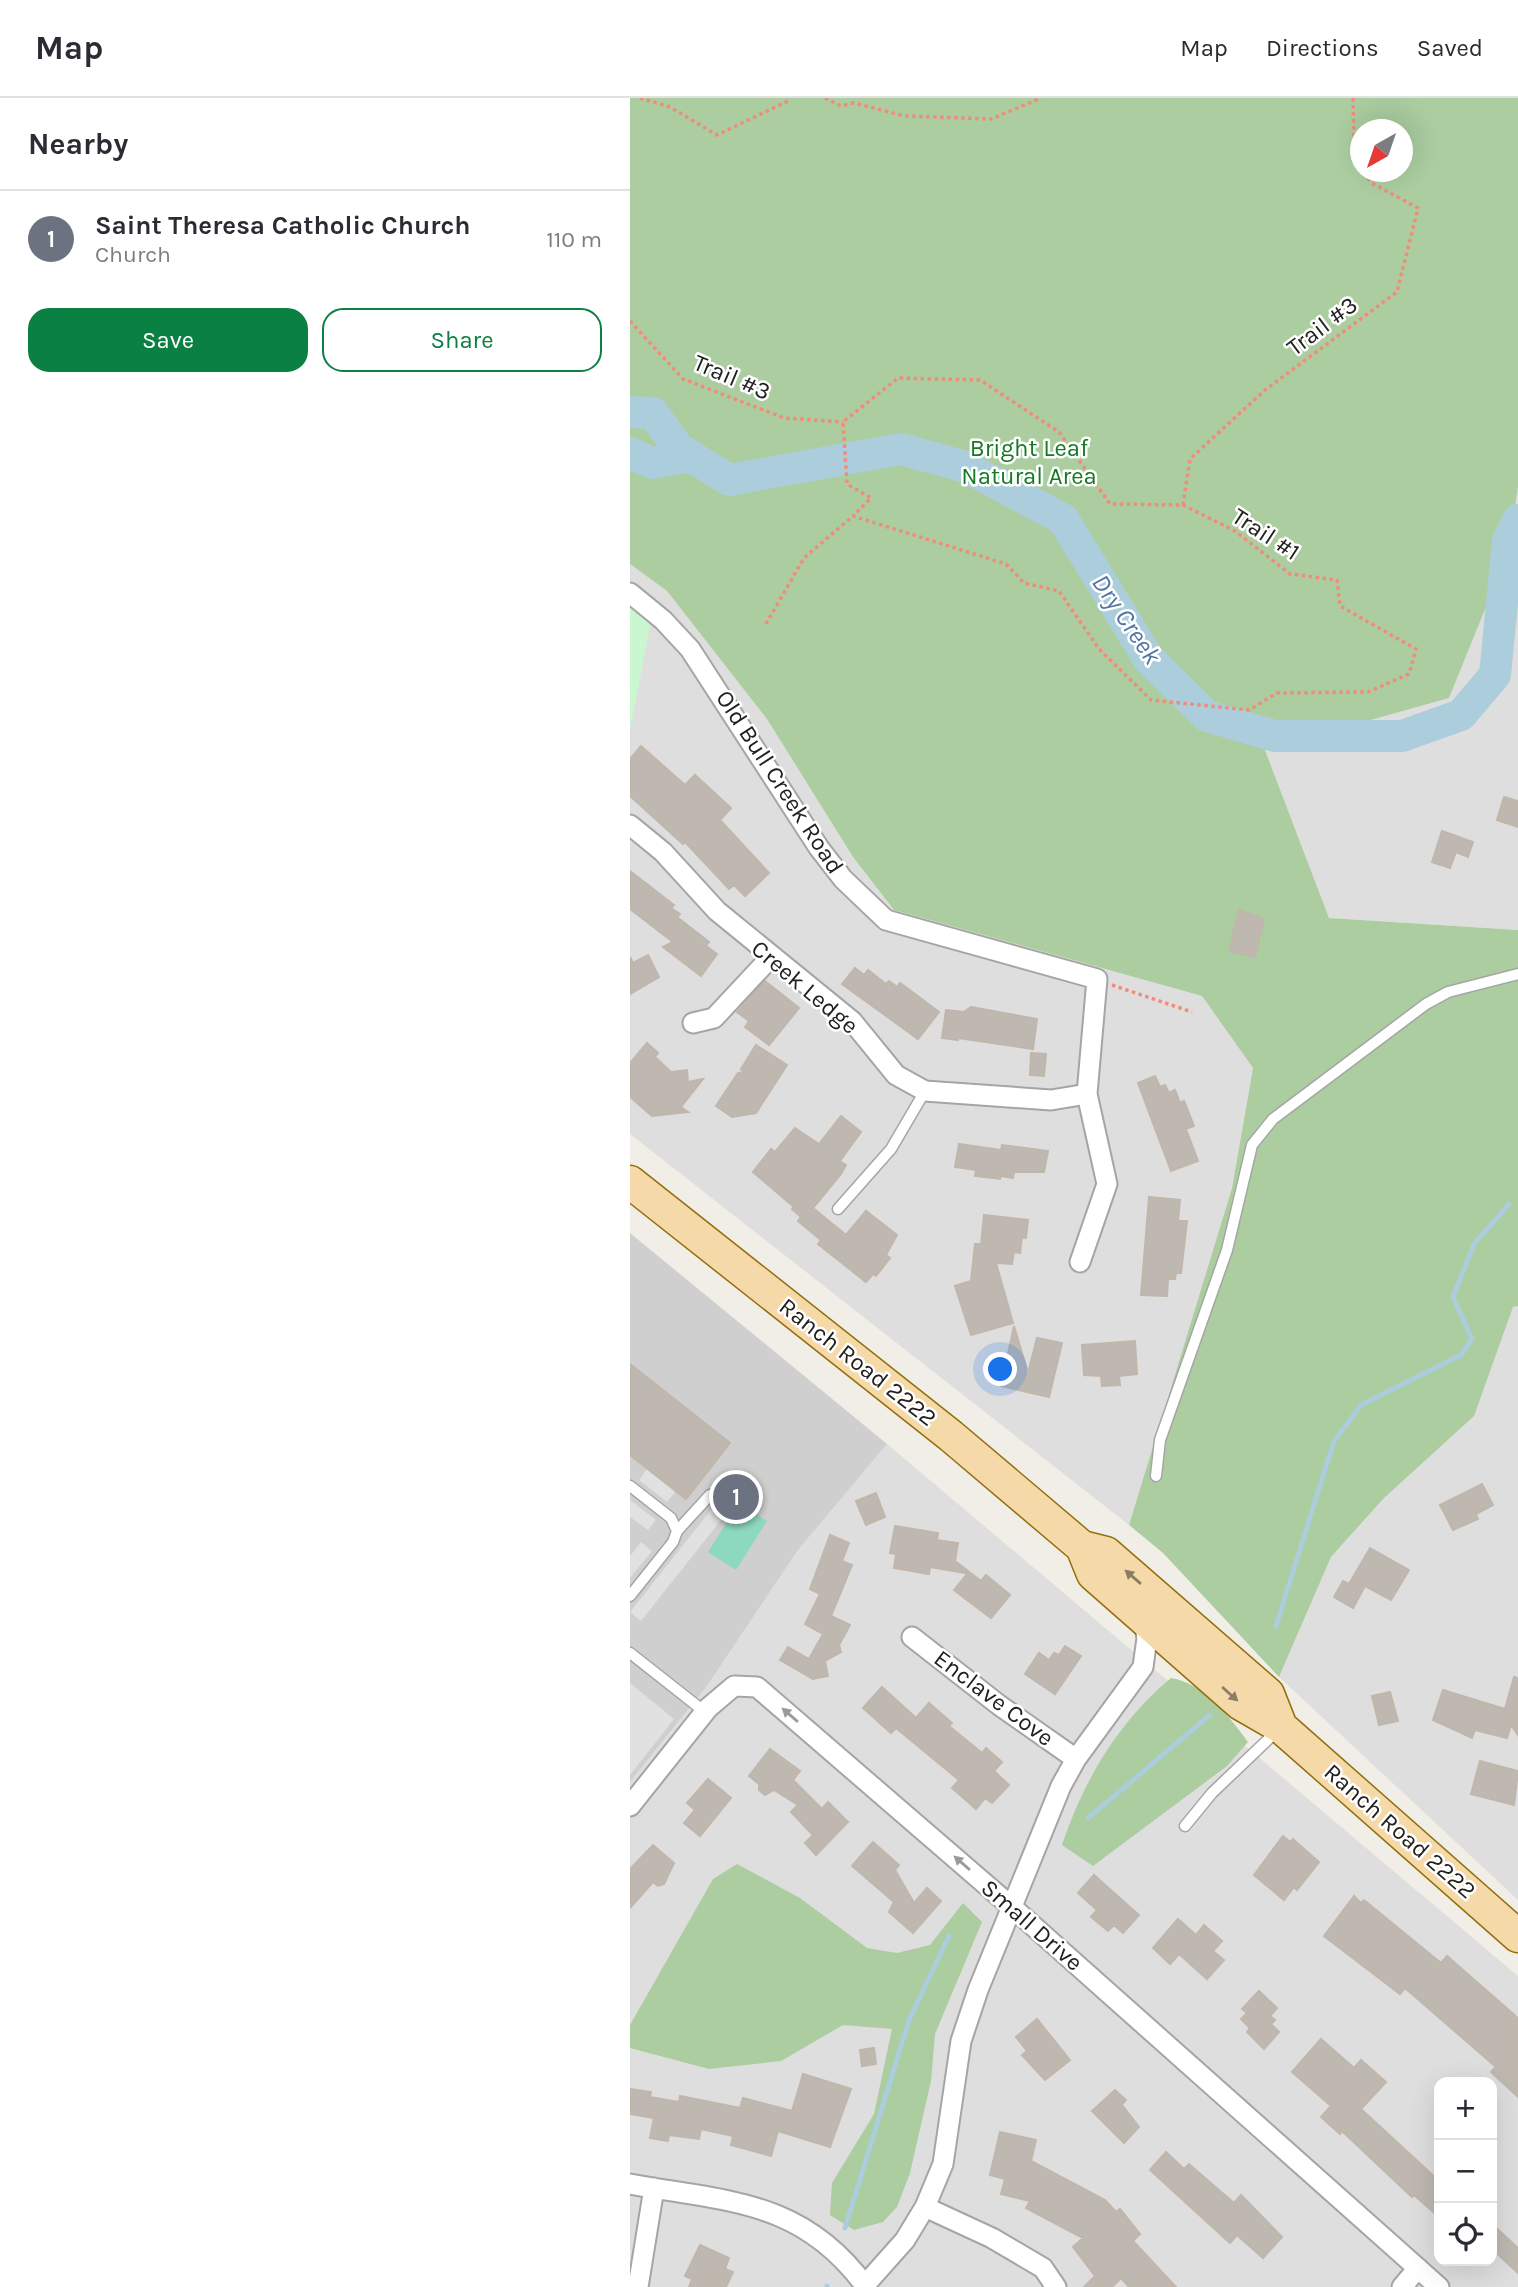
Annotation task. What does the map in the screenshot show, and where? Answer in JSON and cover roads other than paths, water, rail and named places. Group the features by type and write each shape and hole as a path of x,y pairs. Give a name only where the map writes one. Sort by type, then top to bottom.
{"main road":[{"name":"Ranch Road 2222","path":"630,1182 951,1436 1082,1547 1106,1553 1268,1694 1281,1727"},
{"name":"Ranch Road 2222","path":"1082,1547 1093,1574 1241,1704 1281,1727 1518,1936"}],"street":[{"name":"Old Bull Creek Road","path":"630,593 663,620 690,649 819,848 843,879 886,920 1097,979 1087,1094"},
{"name":"Creek Ledge","path":"630,825 663,852 717,911 771,958 852,1021 896,1075 925,1091 1051,1100 1087,1094"},
{"path":"693,1023 714,1018 771,958"},
{"path":"1080,1262 1107,1184 1087,1094"},
{"path":"630,2184 715,2196 779,2213 836,2251 865,2286 905,2240 925,2207 943,2164 961,2041 978,1990 1061,1786 1076,1759 1143,1667 1147,1638 1143,1616"},
{"name":"Enclave Cove","path":"912,1637 999,1705 1076,1759"},
{"path":"1143,1667 1175,1657 1189,1657"},
{"name":"Small Drive","path":"630,1806 705,1712 734,1686 757,1687 1013,1908 1439,2287"},
{"path":"638,2287 654,2188"},
{"path":"925,2207 992,2238 1043,2268 1056,2287"},
{"path":"1402,2287 1418,2268"}],"lane":[{"path":"1156,1476 1160,1440 1227,1250 1252,1145 1273,1119 1426,1004 1448,992 1518,974"},
{"path":"838,1209 891,1149 925,1091"},
{"path":"630,1486 671,1518 677,1531"},
{"path":"630,1596 673,1542 677,1531 710,1495"},
{"path":"630,1653 705,1712"},
{"path":"1185,1826 1212,1793 1281,1727"}],"waterway":[{"name":"Dry Creek","path":"630,412 653,413 678,448 729,480 901,449 966,467 1063,519 1148,658 1207,716 1275,736 1402,736 1461,715 1495,675 1508,541 1518,520"},
{"path":"630,453 652,463 692,456"},
{"path":"1276,1626 1334,1441 1361,1405 1461,1355 1472,1339 1453,1297 1474,1244 1509,1204"},
{"path":"1088,1818 1210,1715"},
{"path":"845,2228 909,2020 949,1936"}],"place":[{"name":"Saint Theresa Catholic Church","path":"736,1497"}],"park label":[{"name":"Bright Leaf Natural Area","path":"1029,462"}]}
